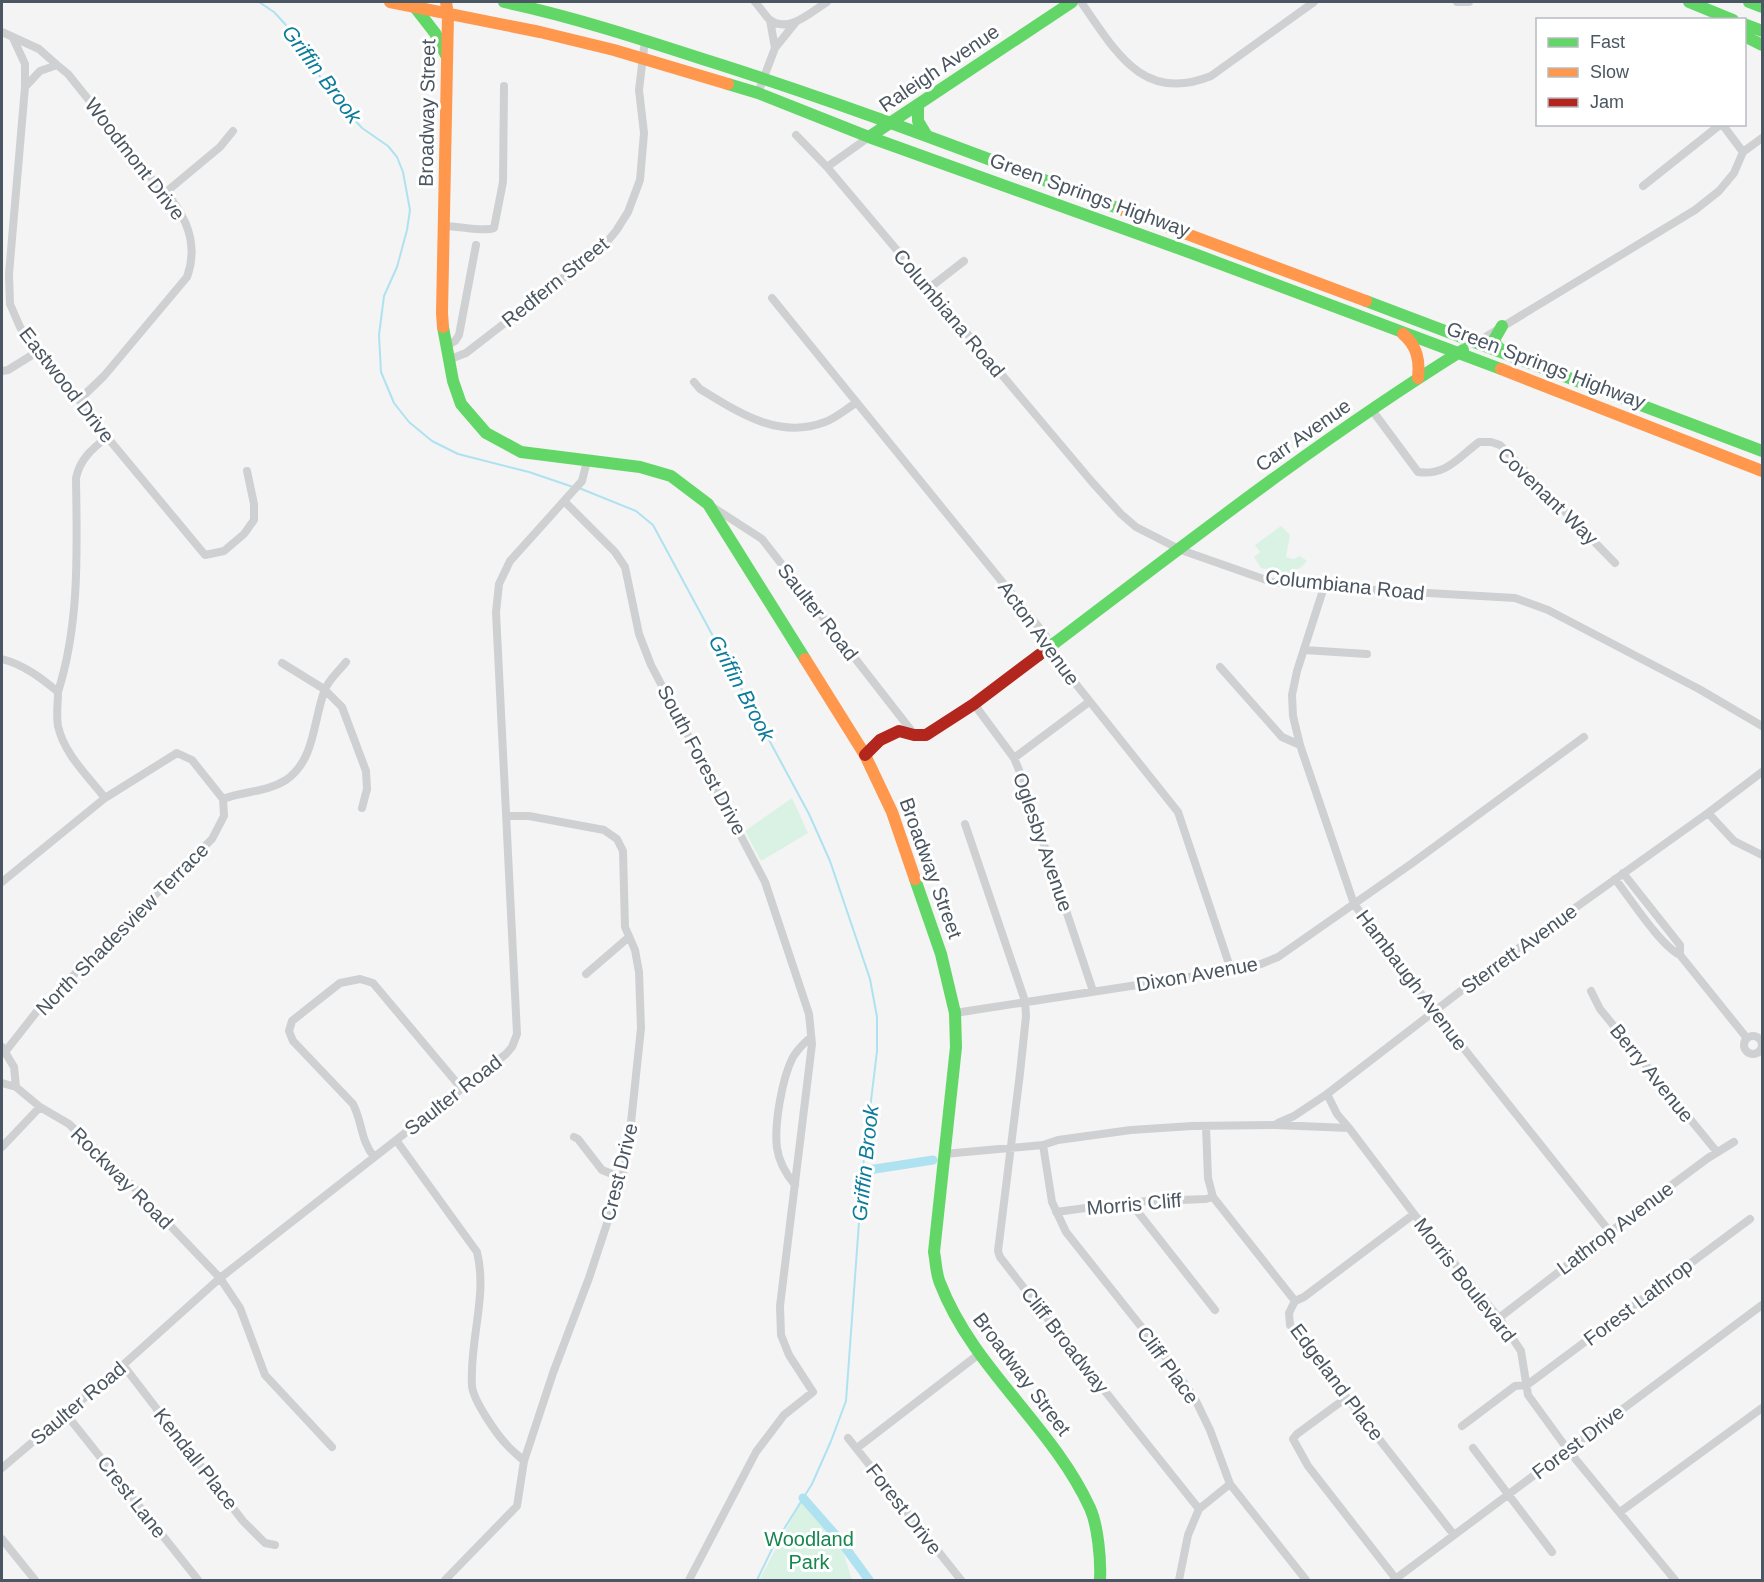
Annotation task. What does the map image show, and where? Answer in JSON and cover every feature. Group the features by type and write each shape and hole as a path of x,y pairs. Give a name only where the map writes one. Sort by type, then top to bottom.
{"main road":[{"name":"Green Springs Highway","path":"390,2 540,32 758,93 869,137 1200,255 1459,352 1762,471"},
{"name":"Broadway Street","path":"446,2 448,15 442,313 448,360 462,404 486,433 521,452 640,467 672,476 708,504 865,755 892,812 941,954 955,1013 956,1047 934,1252 939,1281 955,1317 979,1354 1066,1464 1091,1510 1101,1560 1100,1581"},
{"name":"Green Springs Highway","path":"504,2 557,13 645,40 763,78 927,136 1762,451"},
{"name":"Raleigh Avenue","path":"869,137 1072,2"},
{"path":"1682,2 1710,18"},
{"path":"1689,2 1728,18"},
{"path":"1749,2 1762,7"},
{"path":"414,6 435,33 446,57"},
{"path":"1746,25 1762,31"},
{"path":"1746,37 1762,45"},
{"path":"918,105 918,121 927,136"},
{"path":"1502,326 1494,340 1497,346 1511,357"},
{"path":"1395,328 1413,342 1419,355 1418,378"},
{"name":"Carr Avenue","path":"865,755 880,740 899,731 926,735 974,704 1285,470 1418,378 1474,344"}],"street":[{"path":"755,2 770,20 775,48"},
{"path":"758,93 775,48 796,22 826,2"},
{"path":"1081,2 1111,44 1130,66 1143,76 1163,83 1192,83 1211,76 1314,2"},
{"path":"1457,2 1469,2"},
{"path":"770,20 781,24 796,22"},
{"name":"Woodmont Drive","path":"2,32 39,49 68,74 153,180 166,192 191,232 193,262 187,277 104,376 79,400"},
{"name":"Eastwood Drive","path":"13,38 25,64 9,284 10,304 20,327 37,351 205,555 224,552 244,534 254,520 254,504 247,471"},
{"name":"Redfern Street","path":"448,360 466,353 601,249 628,212 640,180 645,133 639,90 645,40"},
{"path":"25,87 40,71 57,65"},
{"path":"445,226 486,231 494,228 503,182 504,86"},
{"path":"1643,186 1719,126"},
{"path":"1724,126 1743,152"},
{"path":"166,192 220,147 233,131"},
{"name":"Columbiana Road","path":"796,135 827,167 1009,386 1121,514 1136,527 1181,550 1272,582 1515,598 1559,615 1699,689 1762,726"},
{"name":"Raleigh Avenue","path":"827,167 869,137"},
{"name":"Carr Avenue","path":"1474,344 1695,210 1719,191 1734,173 1743,152 1762,138"},
{"path":"446,346 456,341 459,335 476,245"},
{"path":"928,288 964,261"},
{"name":"Acton Avenue","path":"772,298 1046,636 1048,648 1178,813 1231,970"},
{"path":"2,371 8,370 37,351"},
{"path":"693,382 700,389 750,419 792,428 809,427 827,421 856,403"},
{"name":"Covenant Way","path":"1372,410 1418,472 1430,474 1443,471 1479,442 1500,445 1616,563"},
{"path":"105,798 70,754 62,740 58,723 57,692 65,669 74,609 78,562 76,478 78,466 88,452 107,437"},
{"name":"Saulter Road","path":"2,1468 123,1365 220,1278 462,1089 512,1047 517,1034 496,612 499,584 510,561 582,481 587,461"},
{"name":"South Forest Drive","path":"567,498 615,552 625,567 639,634 651,665 765,882 809,1014 811,1037 780,1306 781,1335 789,1355 813,1392 784,1415 756,1452 689,1581"},
{"name":"Saulter Road","path":"708,504 762,539 914,735"},
{"name":"Hambaugh Avenue","path":"1324,587 1297,671 1292,695 1293,716 1300,744 1354,904 1434,1011 1610,1232"},
{"path":"1304,650 1367,654"},
{"path":"2,659 38,675 57,692"},
{"path":"2,882 105,798 177,753 192,760 223,799 264,790 286,780 297,770 312,744 324,689 346,662"},
{"path":"282,663 324,689 342,707 366,771 367,789 362,808"},
{"path":"1220,667 1282,737 1300,744"},
{"path":"1014,759 1089,702"},
{"name":"Oglesby Avenue","path":"974,704 1014,759 1093,991"},
{"name":"Dixon Avenue","path":"955,1013 1231,970 1261,964 1278,957 1412,864 1584,737"},
{"name":"Sterrett Avenue","path":"1275,1125 1294,1116 1327,1094 1434,1011 1762,772"},
{"name":"North Shadesview Terrace","path":"3,1049 38,1011 212,840 224,816 223,799"},
{"path":"1708,813 1734,841 1762,855"},
{"name":"Crest Drive","path":"445,1581 517,1506 524,1461 622,1178 631,1131 641,1028 639,972 635,951 626,927 622,851 617,839 604,830 529,816 507,816"},
{"path":"965,824 1025,1001"},
{"path":"1623,873 1680,945 1680,955"},
{"path":"1615,879 1672,951 1680,955 1746,1037"},
{"path":"1652,926 1660,920"},
{"path":"585,974 629,937"},
{"path":"374,1157 365,1146 359,1116 353,1104 293,1041 289,1031 292,1021 307,1007 340,983 360,979 373,983 462,1089"},
{"name":"Berry Avenue","path":"1590,991 1600,1009 1717,1152"},
{"name":"Cliff Broadway","path":"1025,1001 1026,1016 1001,1218 998,1251 1000,1257 1075,1355 1199,1509"},
{"path":"795,1185 782,1166 777,1149 777,1135 788,1068 801,1045 811,1037"},
{"path":"3,1049 14,1068 16,1087"},
{"name":"Rockway Road","path":"2,1083 16,1087 40,1107 69,1124 123,1176 220,1278 240,1308 265,1375 332,1447"},
{"name":"Morris Boulevard","path":"1327,1094 1337,1114 1414,1214 1499,1318 1521,1351 1528,1395 1568,1449 1675,1581"},
{"path":"2,1147 40,1107"},
{"path":"944,1154 1043,1145 1058,1140 1131,1130 1192,1126 1275,1125 1349,1128"},
{"name":"Edgeland Place","path":"1206,1127 1208,1178 1213,1197 1295,1301 1289,1313 1290,1325 1455,1535"},
{"path":"574,1137 602,1170 622,1178"},
{"path":"396,1140 477,1252 481,1267 481,1289 472,1388 506,1445 524,1461"},
{"name":"Lathrop Avenue","path":"1499,1318 1610,1232 1717,1152 1734,1142"},
{"name":"Cliff Place","path":"1043,1145 1052,1202 1066,1232 1174,1368 1196,1401 1210,1430 1230,1484 1306,1581"},
{"name":"Morris Cliff","path":"1056,1212 1130,1202 1213,1197"},
{"path":"1130,1202 1215,1310"},
{"path":"1295,1301 1304,1297 1414,1214"},
{"name":"Forest Lathrop","path":"1462,1426 1515,1386 1527,1385 1750,1219"},
{"name":"Forest Drive","path":"1395,1580 1762,1305"},
{"path":"857,1448 979,1354"},
{"name":"Kendall Place","path":"123,1365 243,1521 265,1544 274,1545"},
{"path":"1346,1398 1293,1439 1308,1466 1395,1580"},
{"path":"1620,1512 1762,1408"},
{"name":"Crest Lane","path":"66,1414 198,1581"},
{"name":"Forest Drive","path":"849,1438 961,1581"},
{"path":"1473,1448 1552,1552"},
{"path":"1179,1581 1188,1535 1199,1509 1230,1484"},
{"path":"2,1539 35,1581"}],"green space":[{"path":"1281,526 1290,535 1286,557 1294,559 1300,556 1307,561 1300,568 1292,571 1293,575 1261,568 1254,557 1260,552 1255,545"},
{"path":"792,798 808,833 761,861 745,831"},
{"name":"Woodland Park","path":"803,1498 839,1539 852,1580 759,1580"}],"waterway":[{"name":"Griffin Brook","path":"259,2 274,12 285,24 333,96 362,128 388,146 397,157 403,172 410,210 397,267 384,296 379,335 381,372 394,403 409,422 432,441 458,454 529,472 573,487"},
{"name":"Griffin Brook","path":"579,488 636,511 653,525 809,814 830,861 870,979 877,1017 877,1051 863,1167 846,1401 812,1484 774,1545 757,1580"},
{"path":"862,1171 933,1160"},
{"path":"803,1498 839,1539 869,1580"}],"traffic: fast":[{"path":"504,2 607,29 813,95 1120,209"},
{"path":"869,137 1072,2"},
{"path":"1689,2 1728,18"},
{"path":"1749,2 1762,7"},
{"path":"414,6 435,33 446,55"},
{"path":"1746,25 1762,31"},
{"path":"1746,37 1762,45"},
{"path":"728,84 758,93 869,137 1197,255 1501,369"},
{"path":"918,105 918,121 927,136"},
{"path":"1366,301 1762,451"},
{"path":"1502,326 1494,340 1505,353"},
{"path":"443,327 453,381 461,404 486,433 521,452 640,467 671,476 708,504 805,659"},
{"path":"1039,655 1300,459 1463,350"},
{"path":"915,879 941,954 955,1013 956,1047 934,1252 938,1276 954,1314 972,1343 1055,1450 1074,1478 1090,1508 1098,1543 1100,1580"}],"traffic: slow":[{"path":"390,2 540,32 614,50 728,84"},
{"path":"443,327 448,15 446,2"},
{"path":"1120,209 1366,301"},
{"path":"1403,334 1412,343 1416,354 1418,378"},
{"path":"1501,369 1762,471"},
{"path":"805,659 865,755 892,812 915,879"}],"traffic: jam":[{"path":"865,755 880,740 899,731 926,735 974,704 1039,655"}]}
